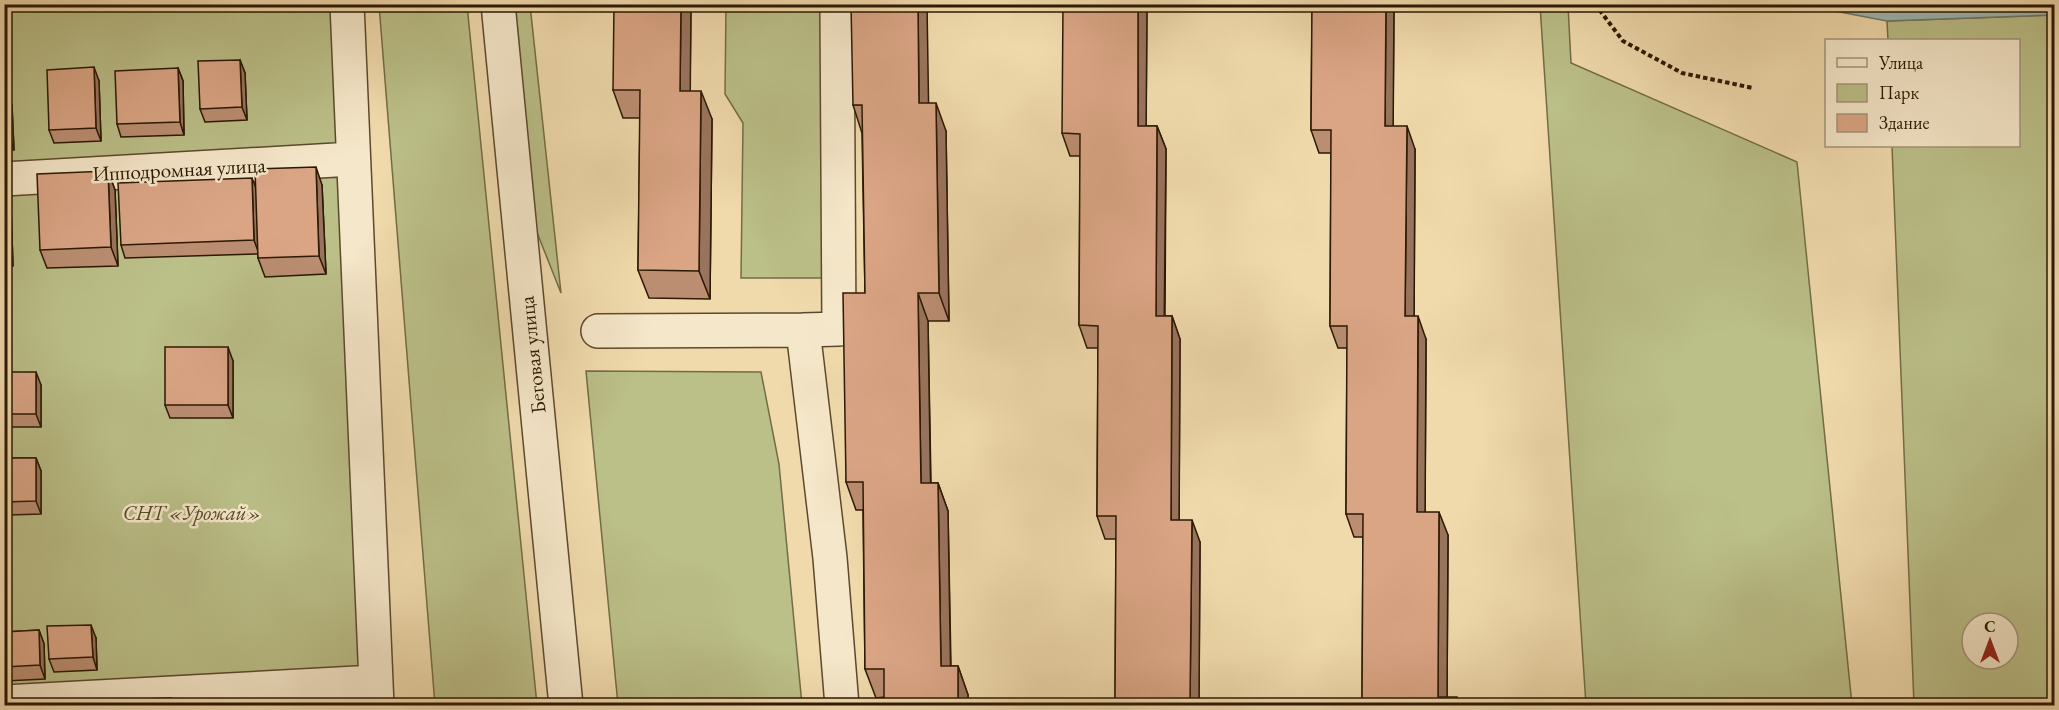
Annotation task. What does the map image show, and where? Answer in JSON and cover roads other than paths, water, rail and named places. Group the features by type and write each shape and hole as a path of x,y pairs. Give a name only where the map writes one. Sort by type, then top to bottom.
{"street":[{"path":"4,702 376,694 347,4"},
{"name":"Беговая улица","path":"498,4 566,705"},
{"path":"598,331 839,329 837,4"},
{"name":"Ипподромная улица","path":"4,179 353,159"},
{"path":"803,330 830,558 842,705"}],"water":[{"path":"2054,4 2054,15 1887,21 1803,5"}],"park label":[{"name":"СНТ «Урожай»","path":"192,512"}]}
